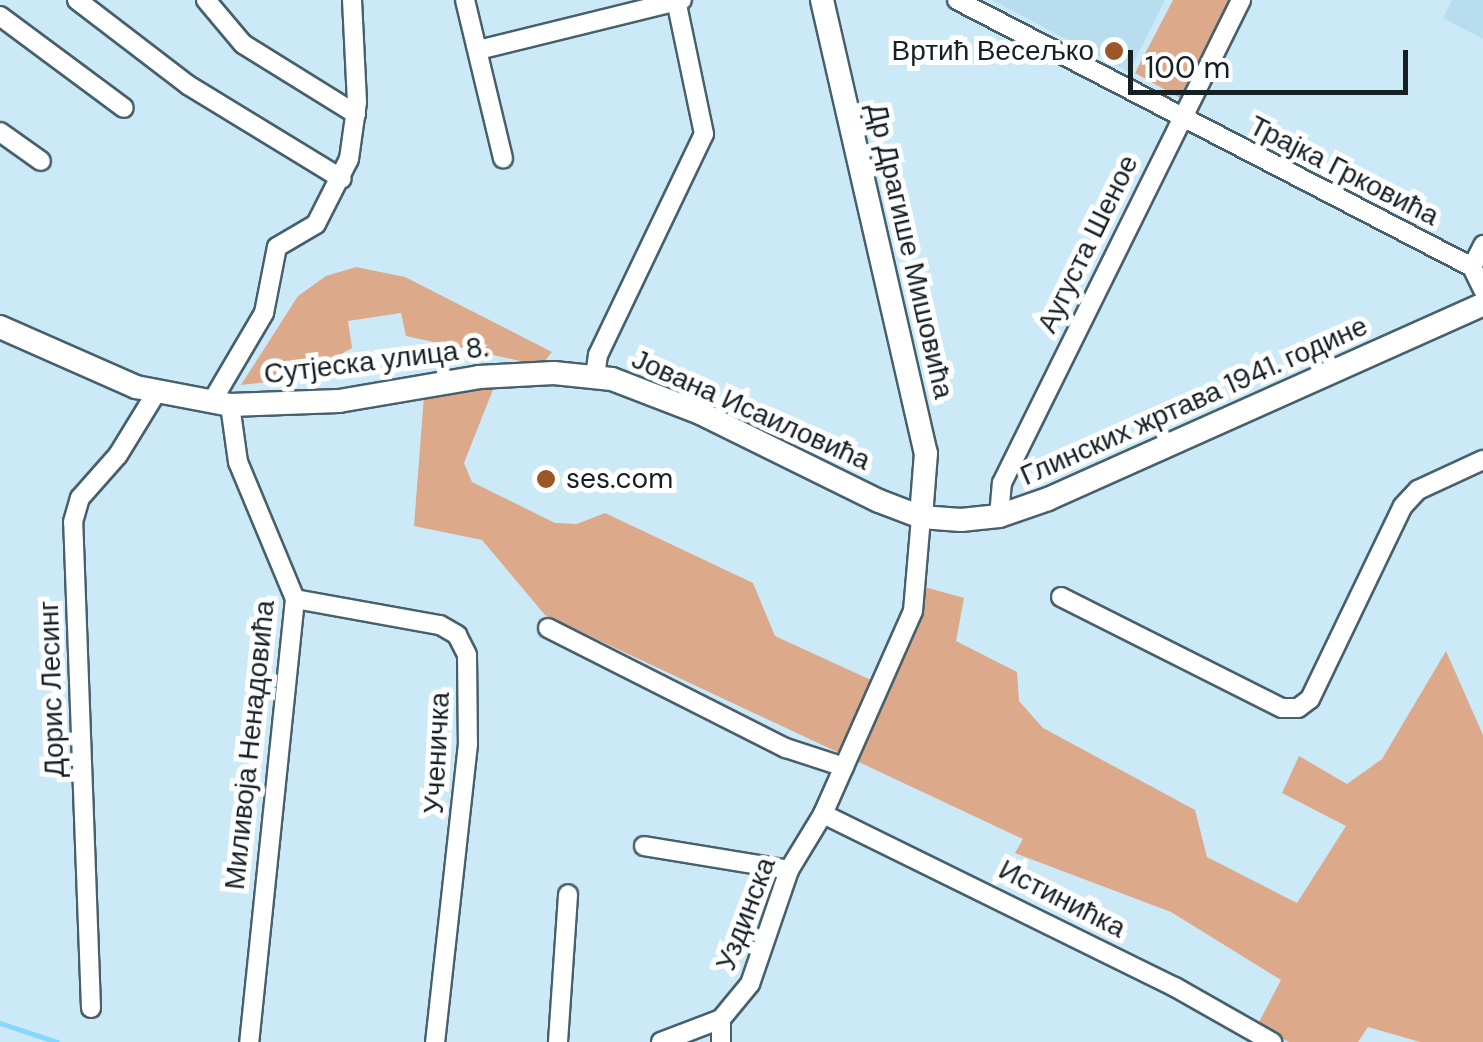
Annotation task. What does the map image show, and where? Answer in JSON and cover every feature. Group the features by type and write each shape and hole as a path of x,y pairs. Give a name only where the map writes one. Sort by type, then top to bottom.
{"street":[{"path":"77,0 188,85 342,178"},
{"path":"206,0 243,44 356,114"},
{"path":"220,404 264,312 277,247 316,224 342,178 356,114 352,0"},
{"path":"465,0 503,158"},
{"path":"478,50 678,0"},
{"name":"Јована Исаиловића","path":"678,0 704,134 598,354 594,376 663,397 920,516"},
{"name":"Др Драгише Мишовића","path":"822,0 926,453 920,516"},
{"name":"Трајка Грковића","path":"957,0 1472,267"},
{"name":"Аугуста Шеное","path":"999,516 1002,483 1241,0"},
{"path":"0,16 124,108"},
{"path":"0,132 41,161"},
{"path":"1483,246 1472,267 1483,290"},
{"name":"Глинских жртава 1941. године","path":"920,516 999,516 1483,304"},
{"name":"Сутјеска улица 8.","path":"0,327 156,393 220,404 339,400 479,377 594,376"},
{"name":"Дорис Лесинг","path":"91,1008 73,522 80,498 118,455 156,393"},
{"name":"Миливоја Ненадовића","path":"220,404 238,462 295,599 249,1042"},
{"path":"1061,597 1282,708 1298,708 1310,699 1402,506 1418,490 1483,460"},
{"name":"Уздинска","path":"721,1019 750,984 789,870 823,814 914,611 920,516"},
{"name":"Ученичка","path":"295,599 440,626 457,635 467,655 468,744 434,1042"},
{"path":"548,628 786,748 844,767"},
{"name":"Истинићка","path":"823,814 1158,978 1272,1042"},
{"path":"644,846 789,870"},
{"path":"558,1042 568,894"},
{"path":"662,1042 721,1019 721,1042"}],"shaded area":[{"name":"Вртић Весељко","path":"992,0 1165,0 1129,72"},
{"path":"1173,0 1230,0 1180,98 1135,73"},
{"path":"1452,0 1483,0 1483,39 1443,18"},
{"path":"356,267 405,277 552,352 544,362 530,363 406,336 401,313 348,321 352,348 296,379 241,385 298,296 326,276"},
{"path":"494,387 464,463 472,482 555,523 577,524 605,513 753,583 775,636 884,686 921,586 964,598 956,641 1017,672 1019,701 1043,728 1195,810 1207,857 1297,903 1346,826 1282,793 1299,756 1347,784 1382,759 1446,651 1483,735 1483,1042 1420,1042 1368,1027 1358,1042 1289,1042 1257,1026 1281,980 1171,912 1015,853 1023,839 545,615 482,540 414,526 424,396"}],"waterway":[{"path":"0,1023 57,1042"}],"place":[{"name":"Вртић Весељко","path":"1114,51"},
{"name":"ses.com","path":"546,479"}]}
